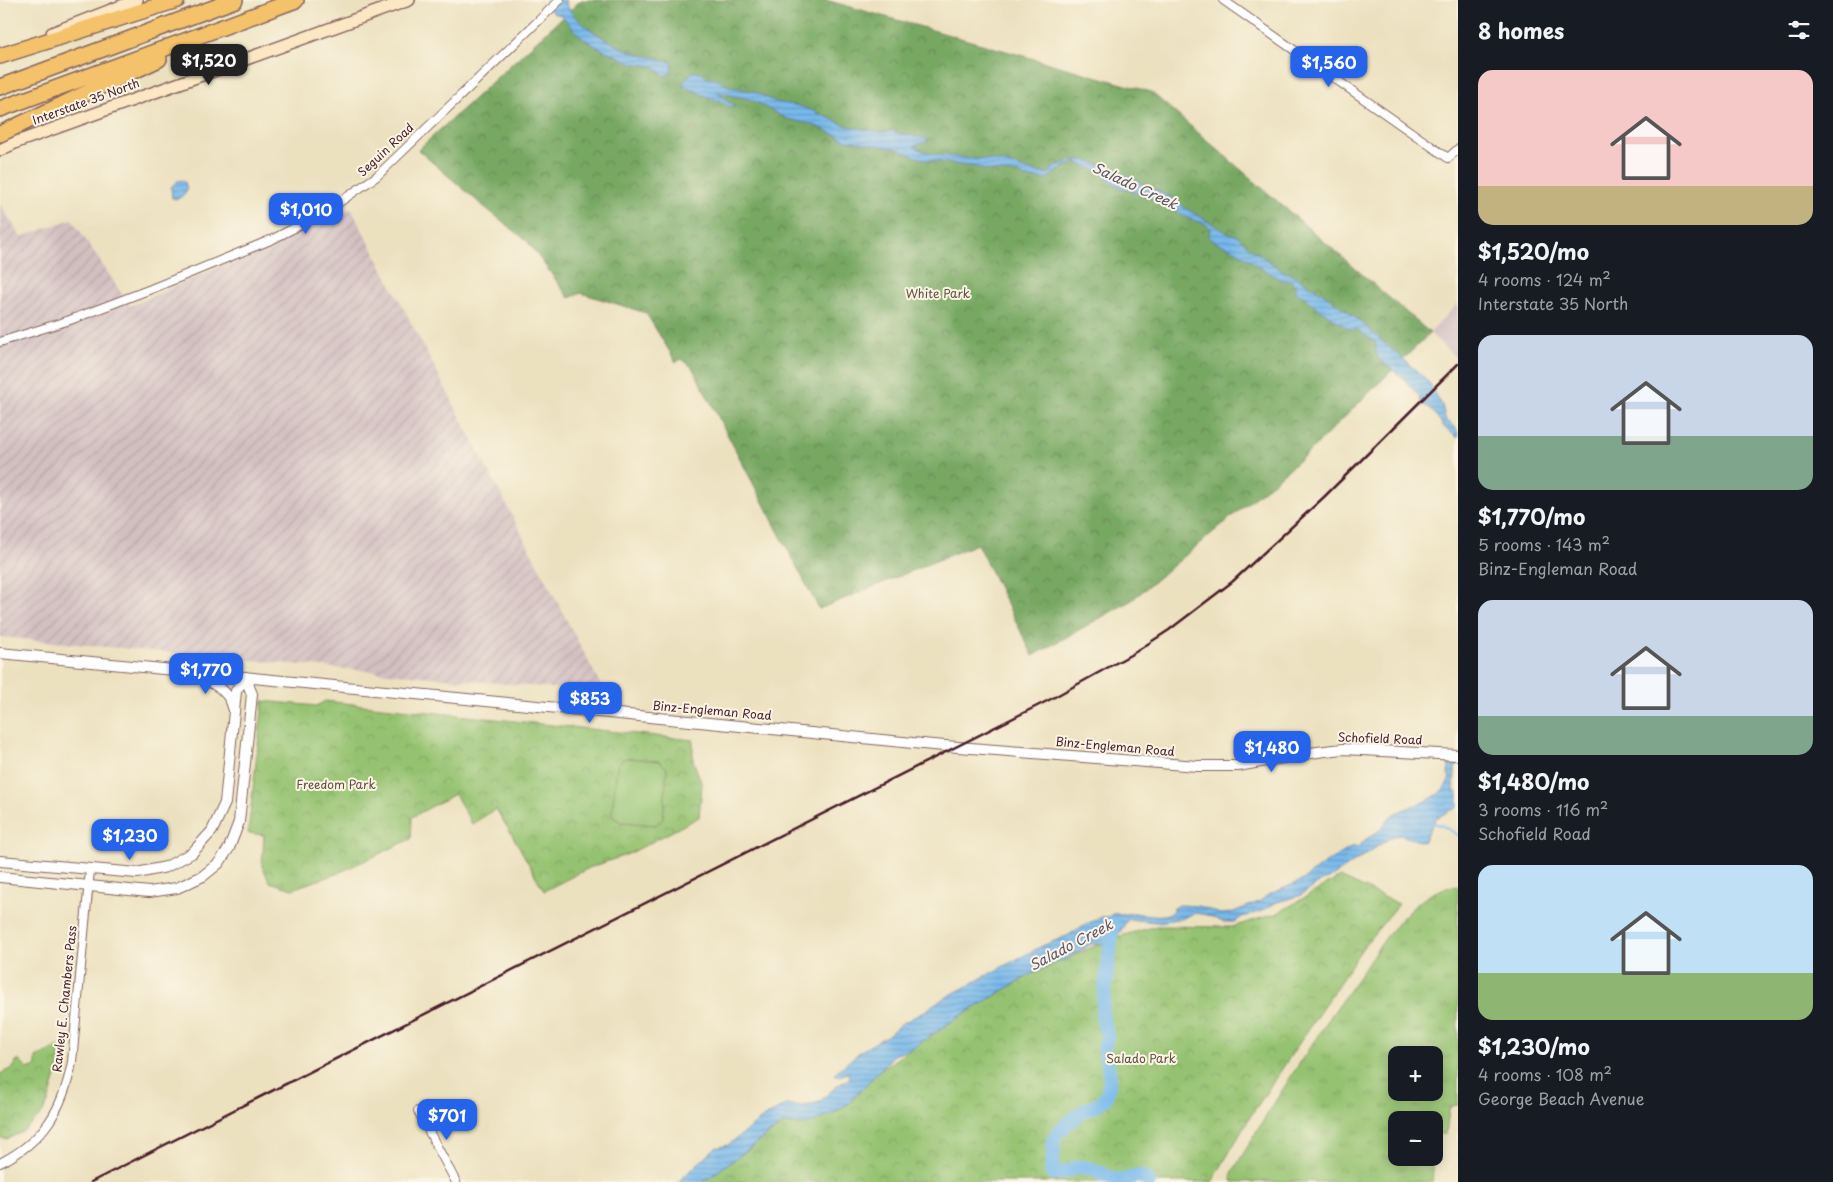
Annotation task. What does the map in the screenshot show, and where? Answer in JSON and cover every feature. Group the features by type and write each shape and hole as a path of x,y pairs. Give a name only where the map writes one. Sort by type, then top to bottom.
{"highway":[{"path":"0,55 177,0"},
{"path":"0,87 235,0"},
{"path":"0,109 296,0"},
{"path":"0,134 166,56 205,34"}],"main road":[{"path":"0,55 137,0"},
{"name":"Interstate 35 North","path":"0,150 409,0"}],"street":[{"name":"Seguin Road","path":"0,342 70,320 151,289 273,239 327,211 377,176 560,0"},
{"path":"1223,0 1448,158 1458,149"},
{"name":"Binz-Engleman Road","path":"0,653 933,745 1184,765"},
{"path":"189,671 224,692 230,698 234,711"},
{"path":"0,861 127,873 156,870 184,858 206,839 218,822 225,803 236,691 245,677"},
{"path":"0,877 149,892 168,890 195,881 219,863 233,840 241,813 252,694 245,677"},
{"name":"Schofield Road","path":"1184,765 1238,766 1317,752 1360,749 1458,755"},
{"name":"Rawley E. Chambers Pass","path":"0,1163 19,1152 40,1133 49,1122 66,1090 72,1062 90,870"},
{"path":"418,1112 456,1182"}],"shaded area":[{"path":"0,204 21,237 72,219 130,306 351,208 605,693 0,637"},
{"path":"1458,303 1458,360 1430,333"}],"green space":[{"name":"White Park","path":"581,0 826,0 1151,92 1430,333 1309,452 1132,600 1033,656 977,544 819,609 692,367 682,359 676,362 646,313 581,293 569,298 527,241 418,150"},
{"name":"Freedom Park","path":"263,701 317,706 325,701 693,740 693,760 702,785 699,817 631,853 589,868 544,891 496,809 472,824 455,794 412,817 411,839 336,874 292,889 270,882 262,866 264,835 248,833"},
{"path":"627,758 659,761 667,768 663,819 656,825 621,822 613,817 617,768 620,761"},
{"name":"Salado Park","path":"1340,877 1399,904 1363,947 1250,1117 1212,1182 703,1182 783,1124 807,1125 848,1104 877,1072 954,1020 1033,973 1113,938 1157,926 1232,927 1278,913"},
{"path":"1458,885 1458,1105 1452,1106 1449,1110 1446,1134 1443,1134 1443,1111 1388,1111 1388,1166 1434,1166 1432,1182 1233,1182 1232,1173 1278,1097 1326,1023 1383,942 1402,918 1415,906 1426,897 1444,888"},
{"path":"59,1046 59,1065 49,1100 42,1114 22,1132 7,1139 0,1138 0,1074 14,1067 16,1061 20,1061 27,1069 36,1066 36,1058"}],"water":[{"path":"546,0 565,0 568,8 582,23 602,37 622,47 641,55 660,58 661,61 673,62 671,73 665,76 655,67 632,63 597,47 582,38 561,15 553,13 546,5"},
{"name":"Salado Creek","path":"692,72 701,72 707,78 718,80 730,87 753,91 776,102 799,106 847,126 880,132 891,131 931,140 914,146 932,153 991,160 1046,173 1050,173 1051,170 1060,164 1075,160 1086,160 1115,170 1177,201 1185,208 1226,232 1238,236 1250,248 1283,271 1295,276 1327,296 1357,319 1427,380 1442,405 1446,421 1457,430 1458,438 1444,427 1433,411 1422,404 1419,396 1405,380 1378,358 1376,343 1358,330 1352,331 1312,304 1305,297 1294,292 1296,287 1292,281 1281,280 1237,251 1211,240 1209,236 1210,227 1184,217 1168,204 1122,188 1106,179 1100,171 1076,162 1045,180 916,157 898,149 846,140 814,125 787,119 752,100 717,92 735,105 735,107 726,106 721,101 683,86 684,81"},
{"path":"183,180 187,188 185,193 178,199 172,198 171,187 177,181"},
{"name":"Salado Creek","path":"1458,757 1458,765 1455,767 1454,792 1458,792 1458,807 1436,818 1423,842 1400,835 1393,836 1329,879 1322,881 1299,896 1277,902 1260,912 1242,917 1235,922 1223,922 1207,915 1195,913 1183,918 1157,922 1128,919 1115,940 1103,944 1091,944 1072,956 1033,973 954,1020 911,1049 894,1055 848,1104 830,1115 807,1125 783,1124 703,1182 678,1182 715,1148 728,1145 763,1118 782,1107 786,1105 811,1105 819,1102 837,1086 850,1078 848,1073 836,1077 837,1071 861,1051 888,1035 901,1024 1002,967 1042,946 1069,935 1084,925 1114,913 1165,915 1174,911 1172,909 1178,905 1199,906 1220,914 1231,913 1259,902 1268,895 1303,880 1321,866 1352,847 1360,847 1390,817 1441,792 1450,776 1448,775 1449,764"}],"waterway":[{"path":"1430,822 1443,826 1458,835"},
{"name":"Salado Creek","path":"1113,924 1102,1014 1107,1037 1104,1047 1110,1077 1108,1091 1105,1099 1081,1112 1057,1133 1053,1142 1054,1150 1051,1171 1054,1174 1058,1174 1077,1167 1085,1167 1117,1180 1141,1176 1149,1182"}],"railway":[{"path":"91,1182 1051,699 1134,653 1169,630 1232,582 1324,497 1458,364"}]}
